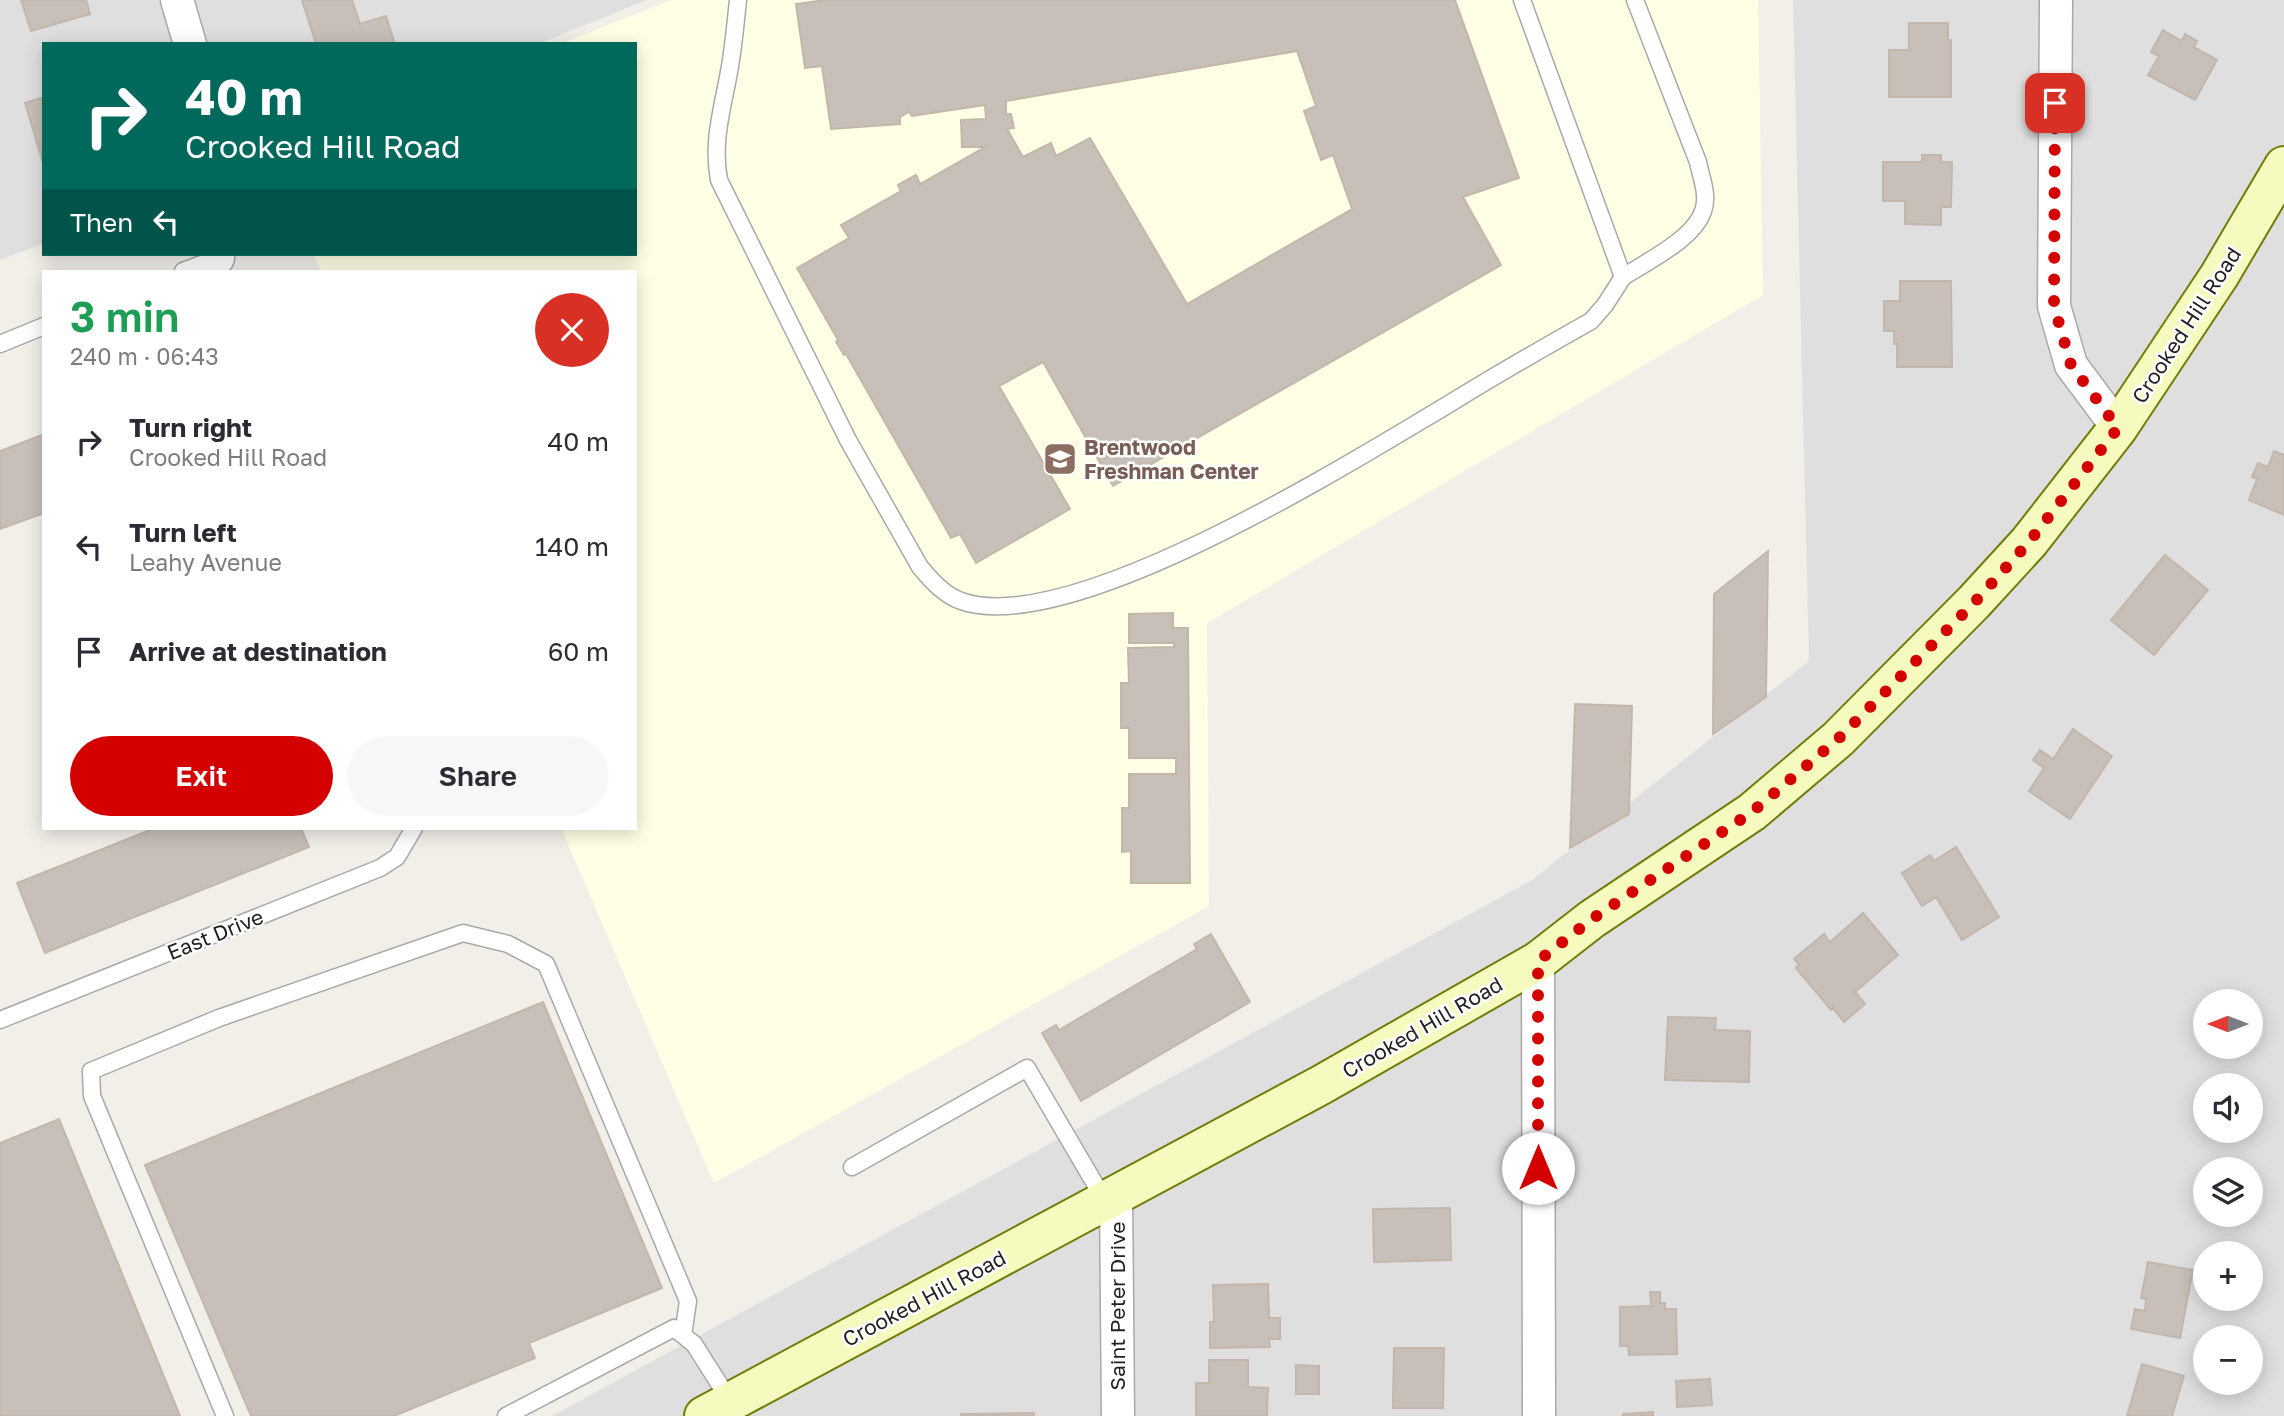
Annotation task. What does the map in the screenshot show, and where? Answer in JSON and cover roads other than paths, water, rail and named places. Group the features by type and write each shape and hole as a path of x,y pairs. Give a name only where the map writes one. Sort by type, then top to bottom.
{"main road":[{"name":"Crooked Hill Road","path":"717,1408 1321,1085 1538,961 1592,919 1752,812 1838,739 1974,603 2029,542 2118,428 2220,276 2284,166"}],"street":[{"path":"177,0 189,42"},
{"path":"2056,0 2054,306 2071,365 2118,428"},
{"path":"1538,961 1539,1416"},
{"name":"Saint Peter Drive","path":"1111,1198 1118,1416"}],"lane":[{"path":"738,0 731,61 717,129 716,161 719,180 861,463 920,567 936,585 960,601 989,605 1027,605 1093,588 1216,536 1591,321 1623,277 1679,242 1704,211 1704,188 1698,162 1635,0"},
{"path":"1522,0 1623,277"},
{"path":"187,270 219,261"},
{"path":"0,344 42,327"},
{"name":"East Drive","path":"0,1020 380,868 397,857 413,830"},
{"path":"225,1416 92,1096 91,1070 219,1018 463,933 508,944 546,964 688,1301 683,1335"},
{"path":"852,1167 1027,1068 1111,1198"},
{"path":"506,1416 674,1328 694,1344 717,1408"}],"place":[{"name":"Brentwood Freshman Center","path":"1060,459"}]}
